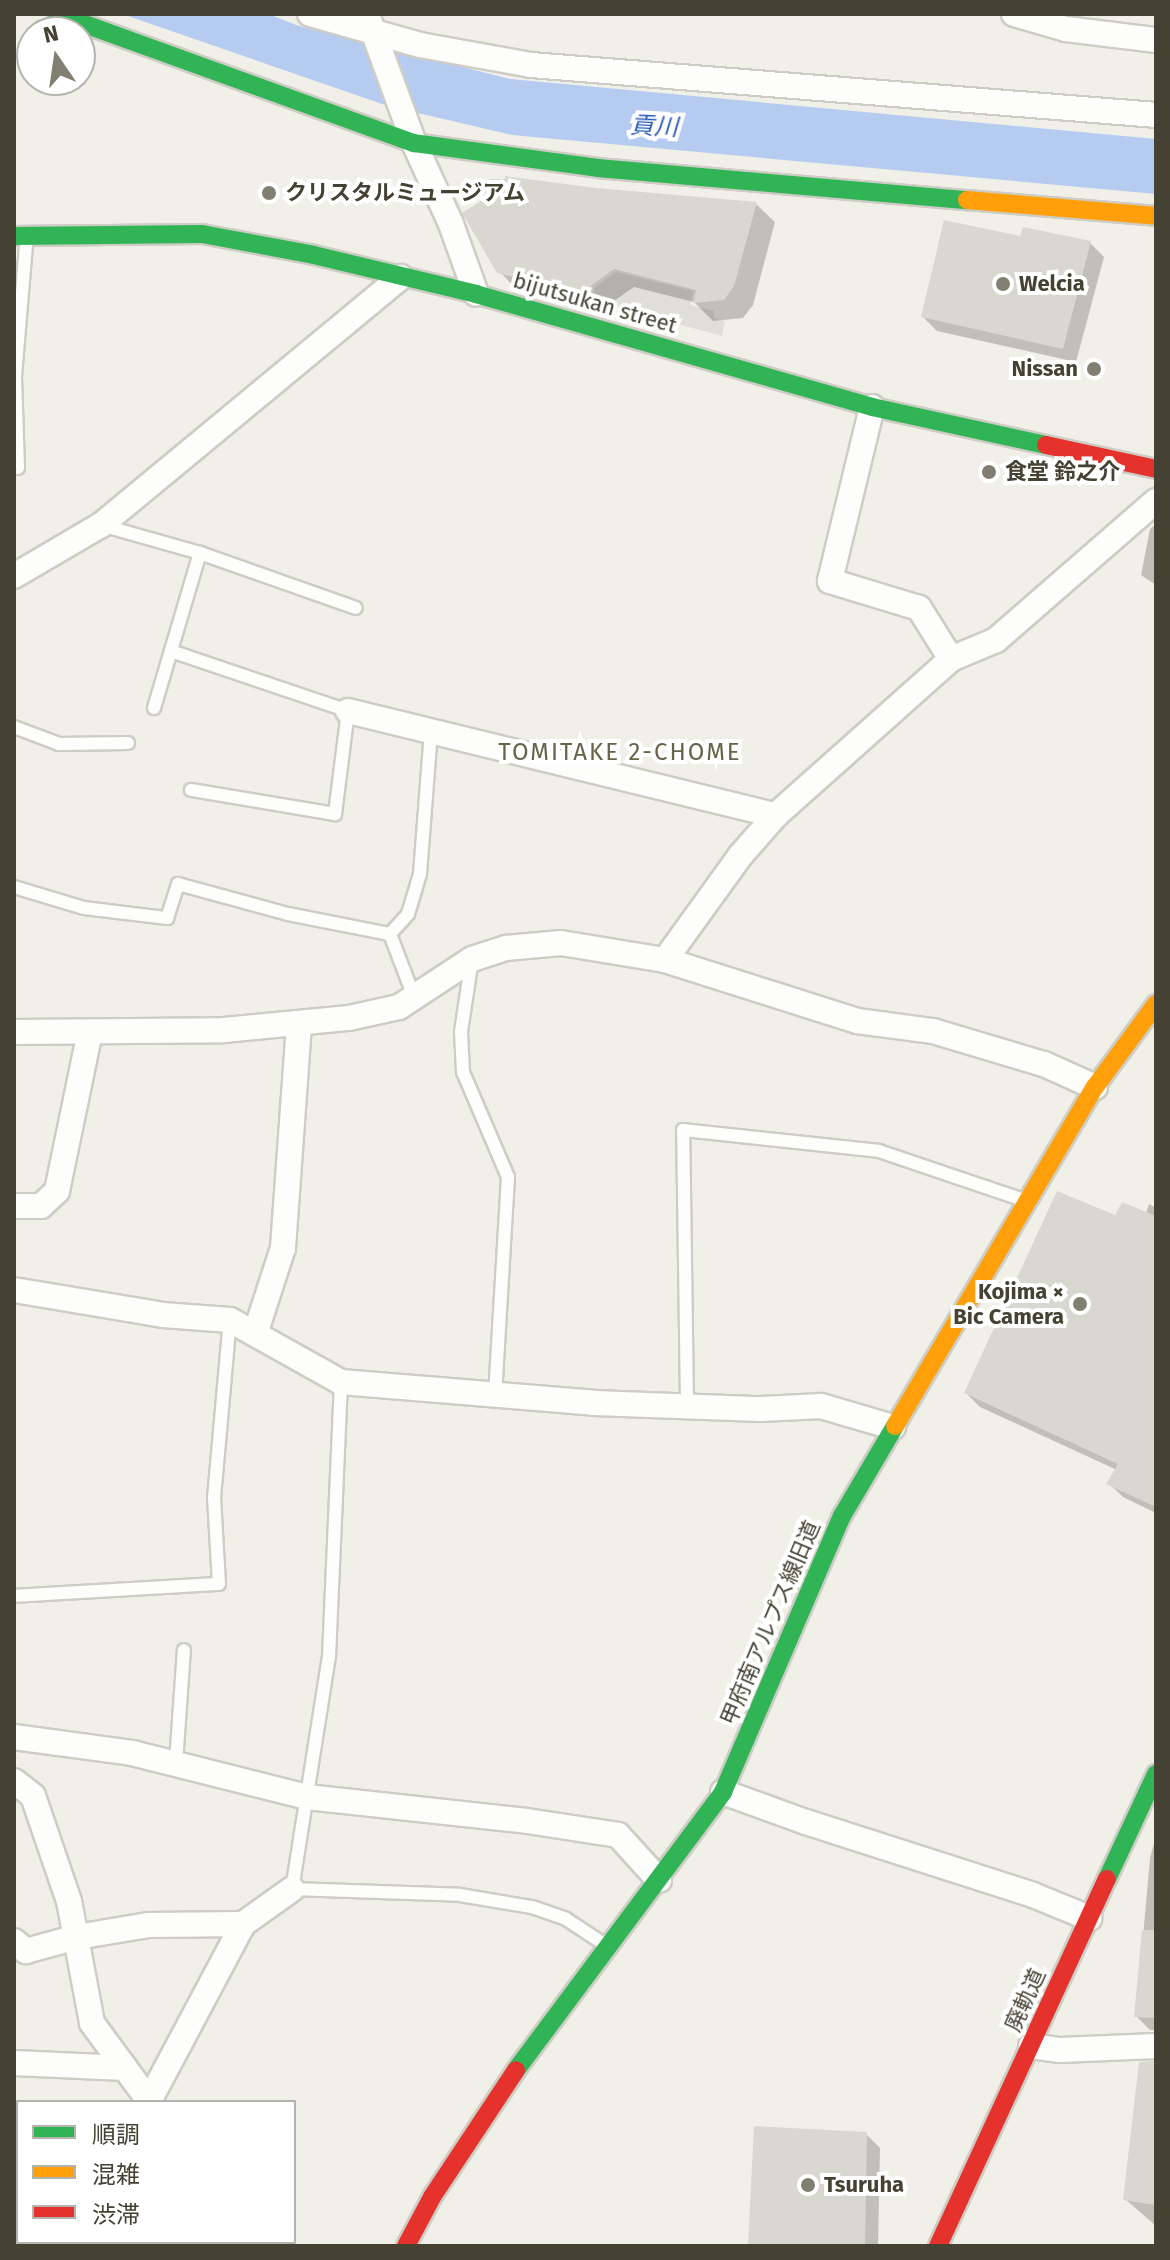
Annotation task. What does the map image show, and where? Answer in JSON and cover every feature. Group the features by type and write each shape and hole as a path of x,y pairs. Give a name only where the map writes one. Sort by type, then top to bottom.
{"main road":[{"path":"57,14 414,143 598,168 1156,216"},
{"name":"bijutsukan street","path":"20,236 202,234 340,260 476,294 872,407 1156,469"},
{"name":"甲府南アルプス線旧道","path":"406,2246 432,2197 534,2044 723,1792 842,1516 1095,1087 1156,1004"},
{"name":"廃軌道","path":"938,2246 1156,1774"}],"street":[{"path":"310,14 372,28 420,45 531,65 1156,115"},
{"path":"1014,14 1066,29 1156,40"},
{"path":"372,28 414,143 451,224 476,294"},
{"path":"14,576 101,525 401,277"},
{"path":"872,407 830,581 919,608 951,659"},
{"path":"665,960 740,856 776,815 951,659 996,640 1156,501"},
{"path":"348,711 776,815"},
{"path":"14,1032 299,1026 399,1007 472,959 506,948 561,943 665,960 857,1021 933,1031 1044,1064 1095,1087"},
{"path":"255,1334 283,1248 299,1026"},
{"path":"14,1206 41,1206 57,1191 90,1032"},
{"path":"14,1290 163,1315 230,1320 341,1382 594,1403 761,1409 821,1406 893,1427"},
{"path":"14,1737 132,1753 307,1797 527,1821 618,1835 659,1880"},
{"path":"14,1781 33,1796 77,1937 92,2023 149,2100"},
{"path":"723,1792 1033,1895 1089,1918"},
{"path":"151,2100 243,1924 292,1889"},
{"path":"14,1941 26,1951 77,1937 149,1925 243,1924"},
{"path":"1031,2046 1060,2050 1156,2046"},
{"path":"14,2063 125,2068"}],"lane":[{"path":"18,468 15,376 20,236"},
{"path":"101,525 200,553 356,608"},
{"path":"154,708 200,553"},
{"path":"171,651 348,711 335,814 191,790"},
{"path":"14,727 59,744 128,743"},
{"path":"390,934 408,914 420,874 431,732"},
{"path":"14,887 84,908 167,918 178,884 288,914 390,934"},
{"path":"390,934 414,997"},
{"path":"472,959 461,1032 463,1072 508,1177 495,1394"},
{"path":"687,1405 683,1130 879,1151 1028,1201"},
{"path":"14,1596 219,1584 214,1498 230,1320"},
{"path":"341,1382 329,1656 292,1889 460,1895 532,1907 566,1919 607,1946"},
{"path":"176,1763 184,1650"}],"shaded area":[{"path":"616,272 693,291 690,305 714,311 714,318 725,321 722,336 592,301 595,287"}],"water":[{"name":"貢川","path":"122,14 268,14 299,26 510,79 1156,139 1156,194 512,135 388,106"}],"building":[{"path":"505,176 596,188 757,202 734,286 724,300 693,303 696,290 614,269 582,292 497,273 462,213 489,196 490,179 505,179"},
{"path":"944,220 1020,236 1023,227 1091,241 1063,349 921,317"},
{"name":"Kojima × Bic Camera","path":"1057,1191 1115,1215 1122,1202 1156,1216 1156,1507 1106,1484 1118,1464 964,1393"},
{"path":"1142,1930 1156,1930 1156,2018 1134,2017"},
{"path":"1156,2061 1156,2205 1123,2200 1139,2062"},
{"path":"754,2126 867,2132 865,2246 748,2245"}],"traffic: fast":[{"path":"57,14 414,143 598,168 967,200"},
{"path":"14,236 202,234 314,255 476,294 872,407 1046,445"},
{"path":"516,2070 723,1792 842,1516 895,1426"},
{"path":"1107,1879 1156,1774"}],"traffic: slow":[{"path":"967,200 1156,216"},
{"path":"895,1426 1095,1087 1156,1004"}],"traffic: jam":[{"path":"1046,445 1156,469"},
{"path":"938,2246 1107,1879"},
{"path":"406,2246 432,2197 516,2070"}],"place":[{"name":"クリスタルミュージアム","path":"269,193"},
{"name":"Welcia","path":"1003,284"},
{"name":"Nissan","path":"1094,369"},
{"name":"食堂 鈴之介","path":"989,472"},
{"name":"Kojima × Bic Camera","path":"1080,1304"},
{"name":"Tsuruha","path":"808,2185"}],"district":[{"name":"TOMITAKE 2-CHOME","path":"620,753"}]}
